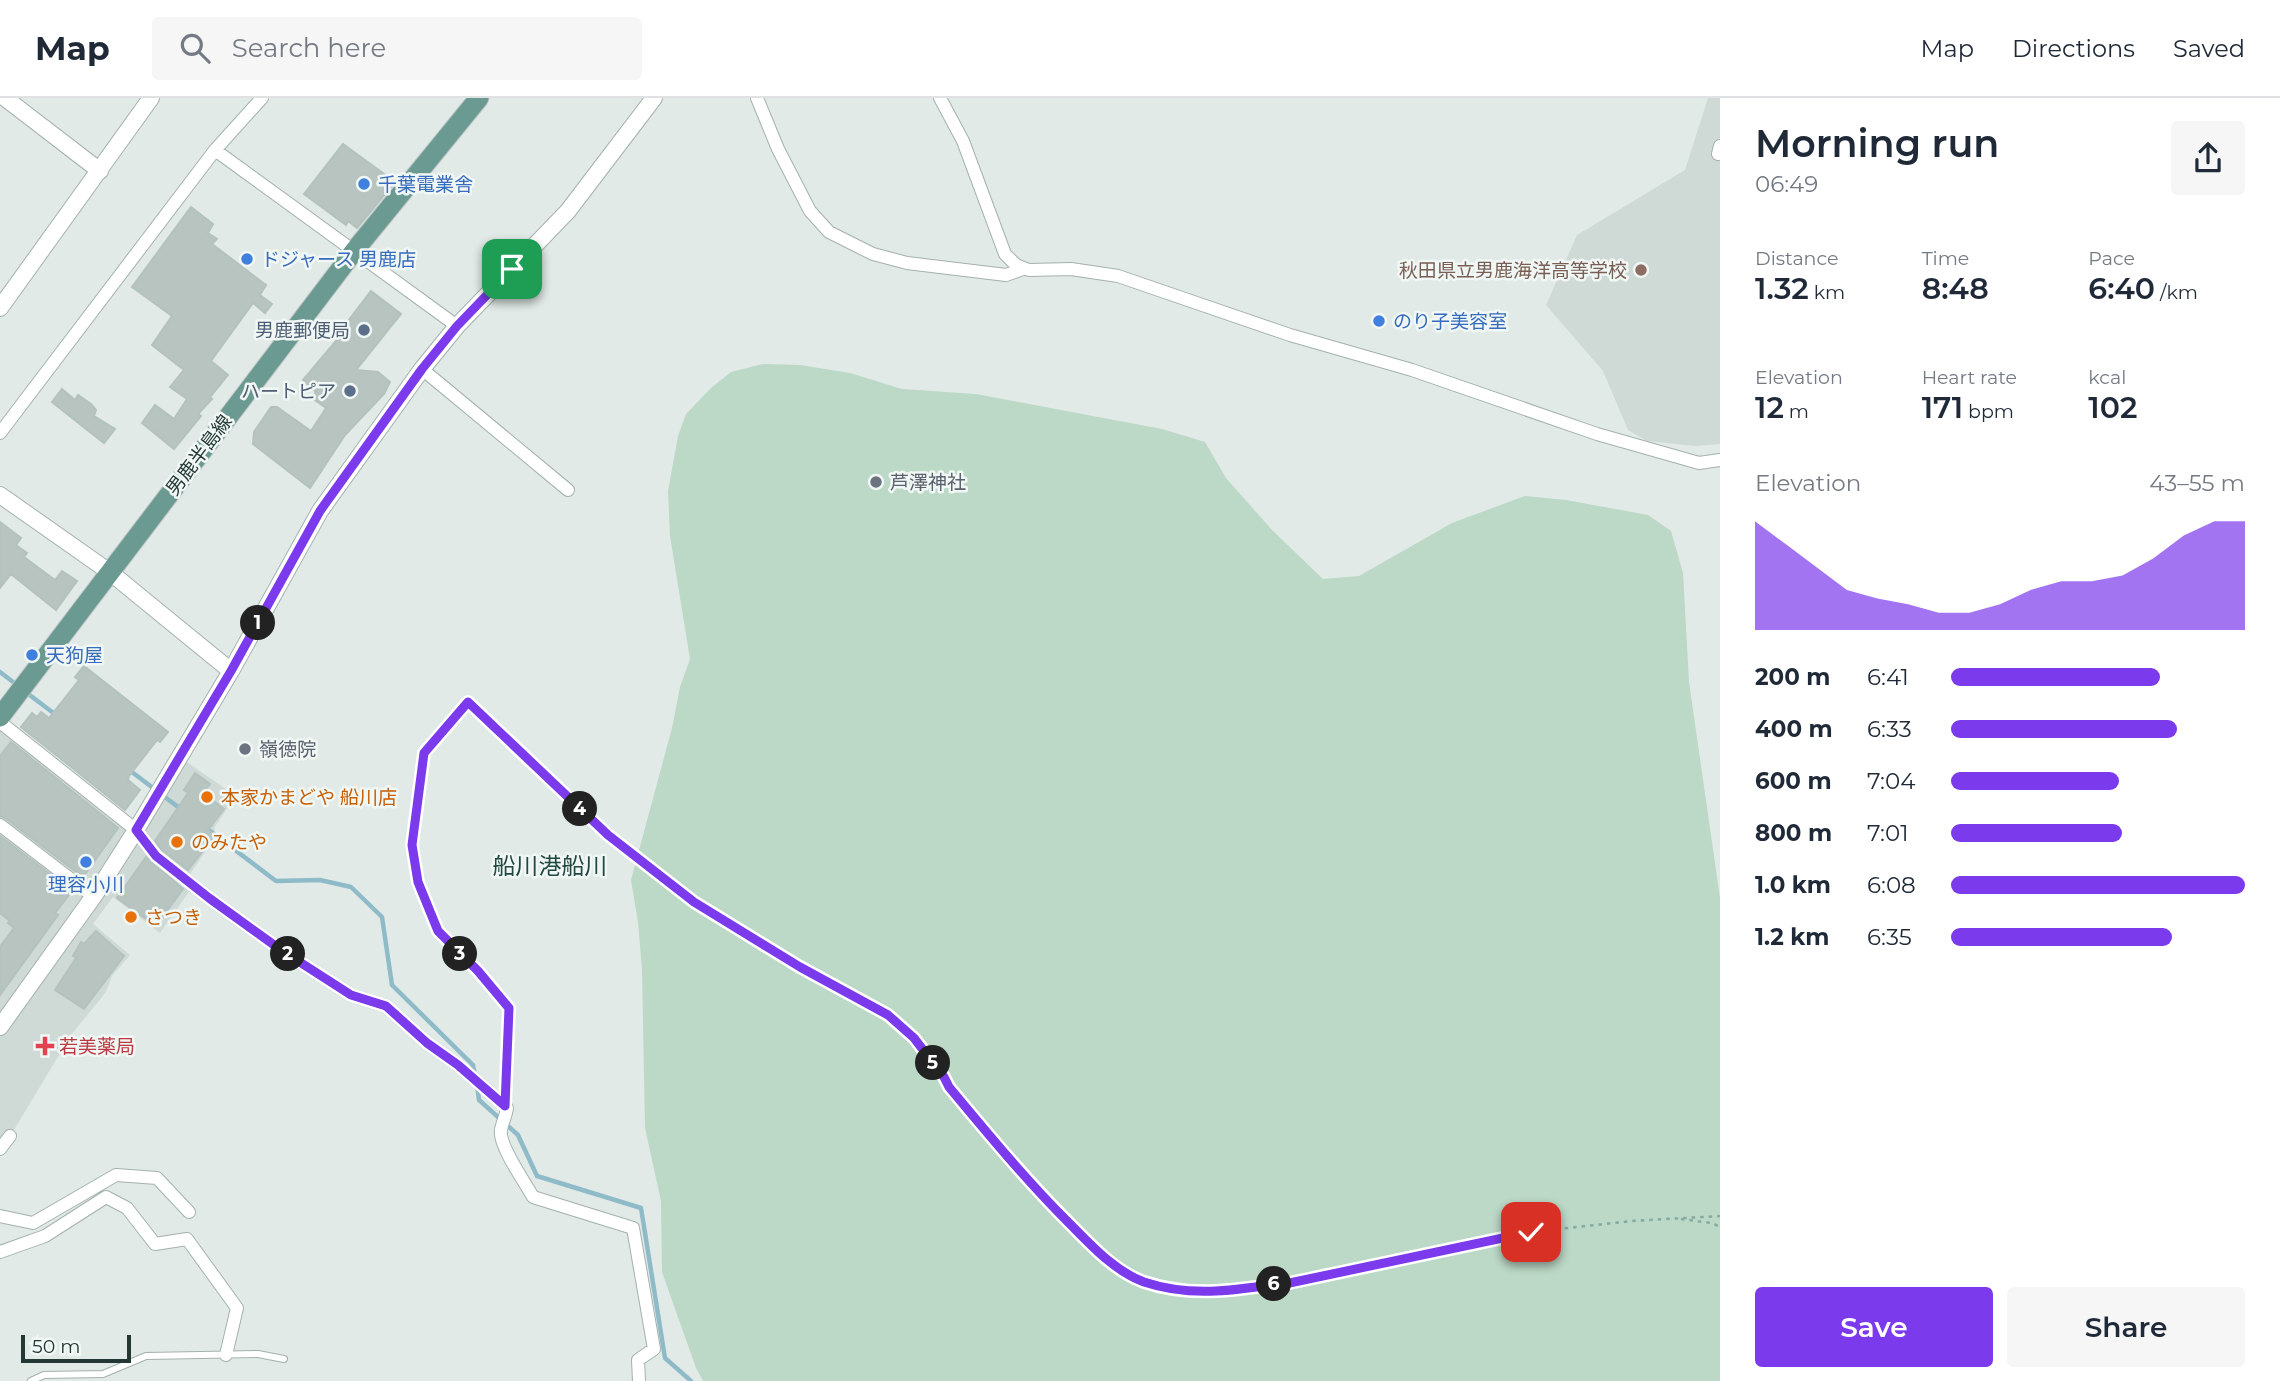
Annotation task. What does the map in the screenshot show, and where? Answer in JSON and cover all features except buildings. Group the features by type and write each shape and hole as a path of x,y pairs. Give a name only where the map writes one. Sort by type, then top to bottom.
{"main road":[{"name":"男鹿半島線","path":"0,719 355,250 479,98"}],"street":[{"path":"5,98 100,171"},
{"path":"0,308 151,98"},
{"path":"0,433 215,150 262,98"},
{"path":"0,1027 5,1009 94,897 136,830 231,671 320,511 422,369 457,326 568,211 654,98"},
{"path":"757,98 778,149 810,211 830,232 873,254 907,263 1006,275 1023,269 1071,269 1118,276 1290,335 1412,370 1597,435 1699,463 1720,460"},
{"path":"940,98 963,141 1005,254 1023,269"},
{"path":"215,150 457,326"},
{"path":"422,369 568,490"},
{"path":"0,495 111,573 231,671"},
{"path":"0,719 136,830 156,856 209,898 281,950 351,995 386,1006 505,1106 506,1118 500,1131 503,1144 533,1196 633,1228 654,1349 638,1360 639,1381"},
{"path":"0,825 94,897"},
{"path":"0,1149 10,1136"},
{"path":"0,1216 33,1223 116,1175 157,1178 190,1212"},
{"path":"0,1252 45,1236 106,1196 127,1208 155,1244 187,1239 237,1308 226,1354"}],"lane":[{"path":"468,702 424,753 412,845 418,882 438,931 478,971 509,1008 505,1106"},
{"path":"31,1381 44,1375 103,1374 146,1356 258,1354 284,1359"}],"path":[{"path":"468,702 608,835 694,902 800,967 888,1015 914,1038 949,1087 1021,1174 1095,1250 1117,1267 1143,1281 1174,1289 1218,1293 1280,1285 1531,1232 1671,1218 1720,1216"},
{"path":"1671,1218 1712,1223 1720,1227"}],"shaded area":[{"name":"秋田県立男鹿海洋高等学校","path":"1708,98 1720,98 1720,444 1695,446 1647,441 1628,430 1603,371 1546,305 1577,235 1685,170"},
{"path":"0,722 136,830 181,758 236,796 214,828 216,836 190,874 193,886 160,933 113,897 93,924 130,955 112,976 106,992 71,1035 0,1153"}],"green space":[{"path":"763,364 800,365 850,373 902,389 976,394 1162,429 1205,442 1226,478 1272,530 1323,579 1359,576 1452,523 1525,496 1566,500 1648,515 1671,531 1683,573 1689,682 1720,898 1720,1381 703,1381 662,1272 661,1201 645,1128 642,969 631,880 672,728 680,687 690,659 670,536 668,491 678,436 686,414 711,388 731,372"}],"waterway":[{"path":"0,672 17,685"},
{"path":"27,693 56,715"},
{"path":"128,769 182,810"},
{"path":"206,828 276,881 320,880 351,887 382,917 392,985 473,1065 475,1076"},
{"path":"477,1085 479,1100 518,1135 537,1176 641,1208 665,1358 691,1381"}],"place":[{"name":"千葉電業舎","path":"364,184"},
{"name":"ドジャース 男鹿店","path":"247,259"},
{"name":"秋田県立男鹿海洋高等学校","path":"1641,270"},
{"name":"のり子美容室","path":"1379,321"},
{"name":"男鹿郵便局","path":"364,330"},
{"name":"ハートピア","path":"350,391"},
{"name":"芦澤神社","path":"876,482"},
{"name":"天狗屋","path":"32,655"},
{"name":"嶺徳院","path":"245,749"},
{"name":"本家かまどや 船川店","path":"207,797"},
{"name":"のみたや","path":"177,842"},
{"name":"理容小川","path":"86,862"},
{"name":"さつき","path":"131,917"},
{"name":"若美薬局","path":"45,1046"}],"district":[{"name":"船川港船川","path":"550,866"}],"route":[{"path":"512,269 457,326 422,369 320,511 181,758 136,830 156,856 281,950 351,995 386,1006 505,1106 509,1008 478,971 438,931 418,882 412,845 424,753 468,702 608,835 694,902 800,967 888,1015 914,1038 949,1087 1021,1174 1095,1250 1117,1267 1143,1281 1174,1289 1218,1293 1280,1285 1531,1232"}]}
